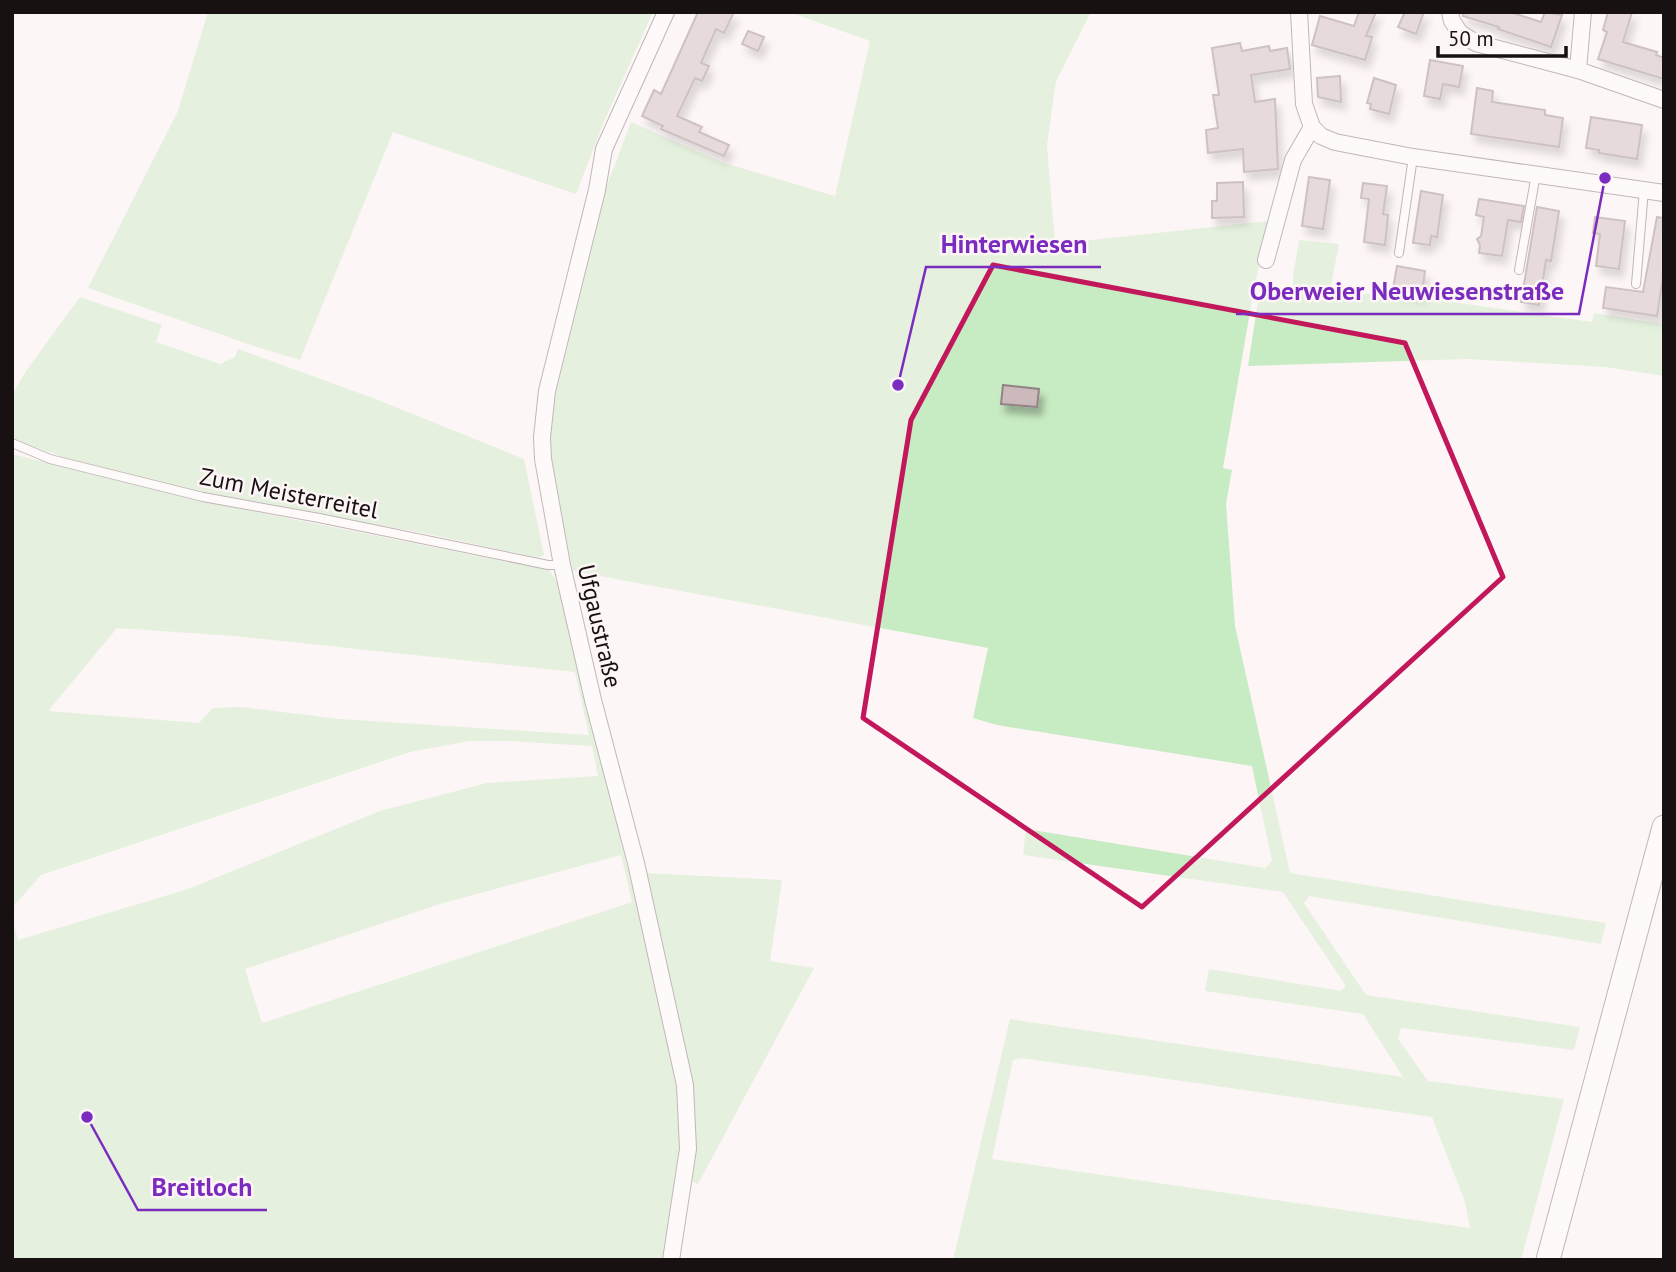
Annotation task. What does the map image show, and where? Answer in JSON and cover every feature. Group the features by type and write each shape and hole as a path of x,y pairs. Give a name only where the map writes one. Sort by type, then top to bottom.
{"main road":[{"path":"1548,1260 1664,827"}],"street":[{"name":"Ufgaustraße","path":"666,12 604,149 594,201 547,391 542,437 543,459 562,565 593,700 636,863 685,1085 688,1149 671,1260"},
{"path":"1299,12 1304,104 1312,127 1321,136 1335,142 1413,157 1663,191"},
{"path":"1450,12 1460,33 1476,43 1578,71 1664,100"},
{"path":"1578,71 1583,12"},
{"path":"1266,260 1293,160 1312,127"}],"lane":[{"path":"1399,253 1413,157"},
{"path":"1519,270 1536,174"},
{"path":"1636,284 1644,190"},
{"name":"Zum Meisterreitel","path":"12,443 50,459 203,498 548,565 562,565"}],"highlighted area":[{"path":"993,265 1405,343 1503,577 1142,907 863,718 911,420"}],"green space":[{"path":"208,12 653,12 603,124 576,194 393,132 300,360 88,288 178,111"},
{"path":"789,12 1091,12 1056,81 1047,145 1055,244 1268,221 1223,468 1232,470 1226,504 1235,626 1290,873 1606,923 1601,944 1309,896 1304,903 1366,995 1580,1027 1574,1050 1401,1028 1398,1039 1428,1081 1564,1099 1521,1260 953,1260 1010,1019 1403,1077 1363,1014 1205,991 1209,969 1341,991 1346,986 1283,892 1023,855 1026,829 1265,868 1272,861 1252,766 997,725 973,718 988,648 573,571 550,469 548,426 606,188 631,122 721,162 835,196 870,41","holes":["1021,1058 1432,1117 1465,1202 1470,1228 992,1159 1013,1060"]},
{"path":"1299,240 1339,244 1329,296 1389,293 1592,322 1594,313 1664,324 1664,376 1605,367 1467,359 1248,366 1258,301 1293,298 1293,277"},
{"path":"80,297 162,325 156,342 220,364 235,357 238,349 373,398 524,459 544,555 539,558 423,533 203,493 74,461 12,439 12,395 26,371"},
{"path":"12,454 196,500 549,570 557,582 672,1061 681,1119 677,1179 665,1260 12,1260 12,917 18,940 188,889 380,811 487,783 598,776 592,746 469,741 410,752 41,875 12,908","holes":["117,628 234,636 575,672 589,735 339,719 241,707 213,708 199,723 48,711","621,855 632,902 262,1023 245,969 443,903"]},
{"path":"644,873 782,880 770,961 814,968 698,1184 692,1182 695,1132"}],"building":[{"path":"698,12 734,12 724,33 716,29 701,63 709,66 702,81 695,78 677,116 702,127 699,132 729,145 724,156 661,129 663,126 642,116 654,90 661,94"},
{"path":"1359,12 1376,12 1366,36 1372,37 1365,60 1312,45 1320,16 1354,26"},
{"path":"1405,12 1424,12 1416,34 1398,27"},
{"path":"1463,12 1510,12 1541,22 1545,12 1562,15 1551,47 1463,16"},
{"path":"1608,12 1632,12 1623,42 1657,52 1656,55 1664,58 1664,79 1598,59 1607,32 1603,30"},
{"path":"748,31 764,37 758,51 742,44"},
{"path":"1240,43 1242,51 1269,46 1270,51 1287,48 1290,69 1251,75 1255,102 1275,99 1278,169 1244,172 1243,149 1208,153 1206,130 1218,128 1213,95 1219,95 1212,48"},
{"path":"1430,60 1463,66 1459,87 1443,84 1440,99 1424,96"},
{"path":"1340,76 1341,102 1318,97 1317,78"},
{"path":"1374,78 1396,85 1389,114 1370,109 1371,104 1367,103"},
{"path":"1477,88 1493,91 1492,102 1545,110 1545,115 1563,118 1559,147 1471,134"},
{"path":"1591,117 1642,125 1637,159 1599,153 1599,150 1586,148"},
{"path":"1309,177 1330,180 1323,229 1302,226"},
{"path":"1243,182 1244,217 1212,218 1212,201 1217,201 1217,183"},
{"path":"1363,183 1387,186 1383,214 1388,215 1385,245 1364,242 1369,199 1361,198"},
{"path":"1421,191 1443,195 1437,237 1431,236 1430,245 1413,243"},
{"path":"1479,199 1524,206 1521,222 1508,220 1502,256 1479,253 1480,245 1477,239 1481,236 1484,217 1476,215"},
{"path":"1537,207 1559,211 1551,261 1546,260 1539,305 1521,302"},
{"path":"1595,217 1625,221 1619,269 1596,266 1600,234 1593,233"},
{"path":"1657,217 1664,218 1664,271 1657,316 1603,308 1606,287 1643,292"},
{"path":"1397,266 1425,271 1422,294 1393,289"},
{"path":"1003,385 1039,389 1037,407 1001,404"}],"place":[{"name":"Oberweier Neuwiesenstraße","path":"1605,178"},
{"name":"Hinterwiesen","path":"898,385"},
{"name":"Breitloch","path":"87,1117"}]}
